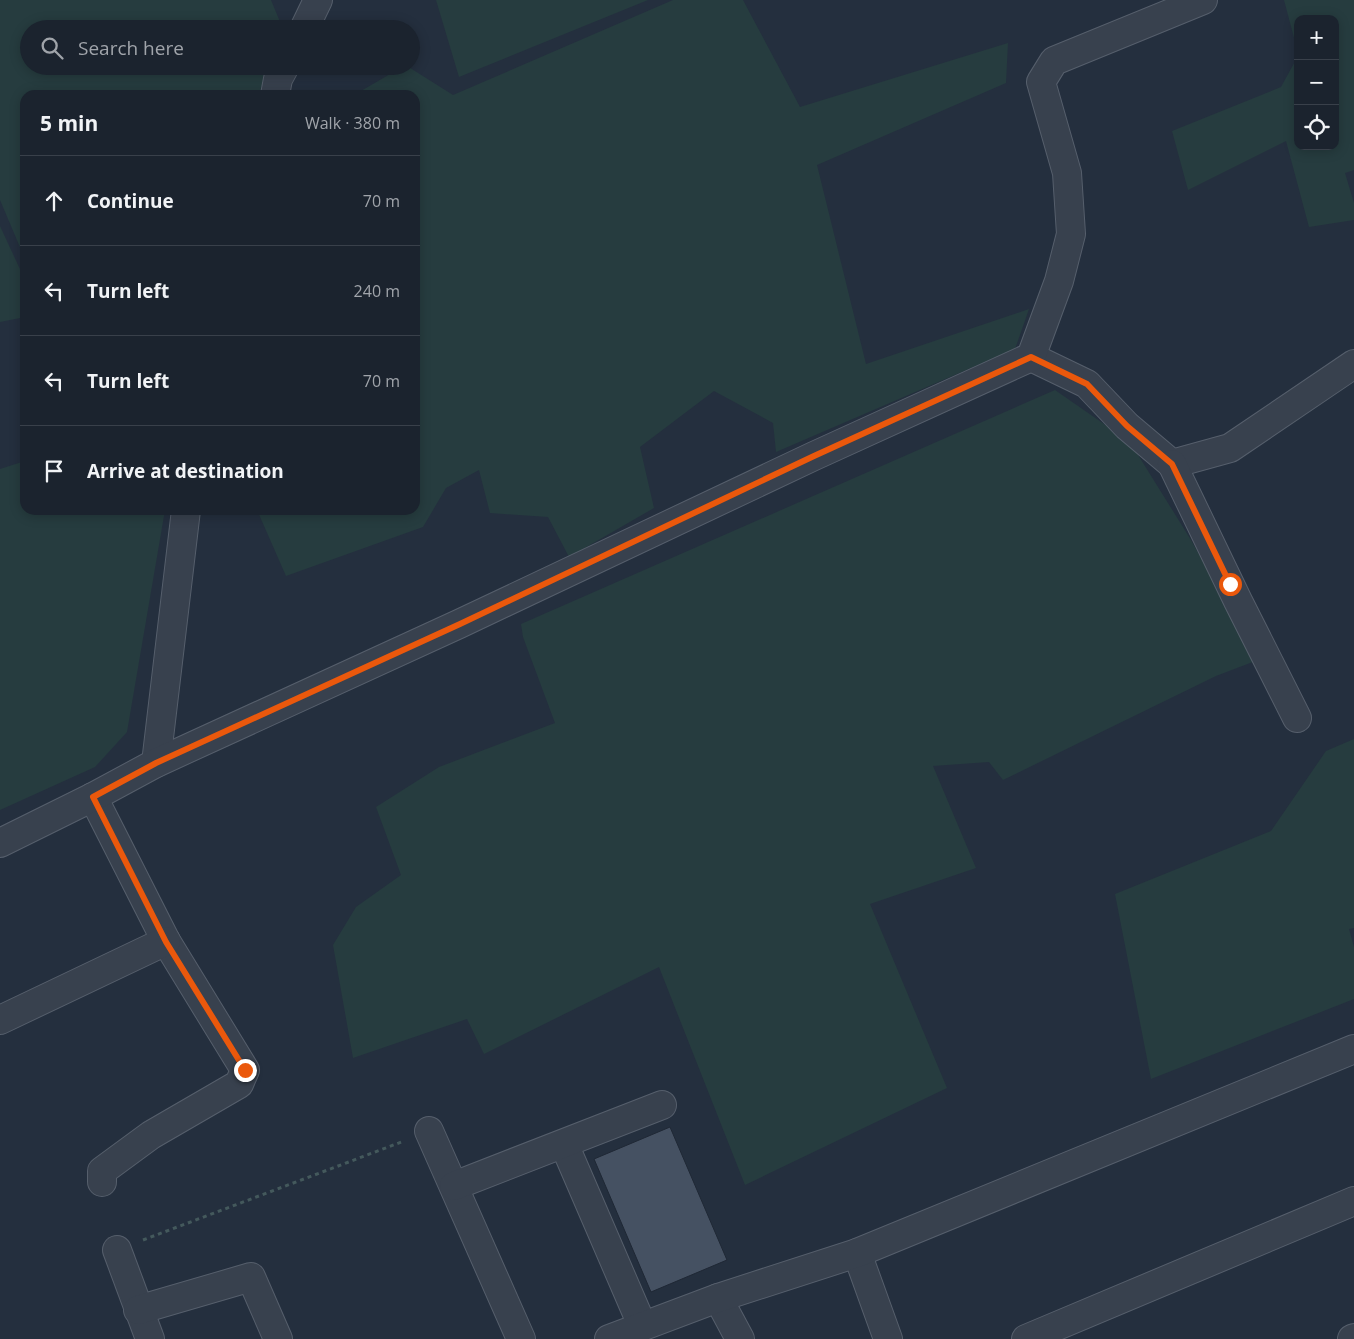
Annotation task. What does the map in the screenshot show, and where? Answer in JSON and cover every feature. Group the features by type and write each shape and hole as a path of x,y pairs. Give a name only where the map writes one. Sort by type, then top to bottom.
{"street":[{"path":"308,20 318,0"},
{"path":"0,843 93,797 156,763 460,624 805,460 1031,357 1059,281 1070,234 1067,173 1041,82 1054,61 1203,0"},
{"path":"276,90 280,75"},
{"path":"1031,357 1087,384 1127,426 1172,464 1297,718"},
{"path":"1172,464 1230,448 1354,364"},
{"path":"156,763 185,515"},
{"path":"93,797 166,942 245,1070 240,1084 151,1135 102,1171 102,1182"},
{"path":"0,1020 166,942"},
{"path":"609,1339 718,1298 857,1253 1354,1049"},
{"path":"454,1186 662,1105"},
{"path":"429,1132 521,1339"},
{"path":"564,1144 642,1325"},
{"path":"1026,1339 1354,1201"},
{"path":"117,1250 150,1339"},
{"path":"857,1253 888,1339"},
{"path":"138,1310 252,1277 278,1339"},
{"path":"718,1298 740,1339"}],"path":[{"path":"117,1250 429,1132"}],"green space":[{"path":"0,0 271,0 279,20 20,20 20,75 266,75 260,90 20,90 20,247 0,200"},
{"path":"436,0 648,0 459,77"},
{"path":"673,0 743,0 800,107 1008,43 1006,83 817,165 866,364 1029,309 1015,349 776,452 773,423 714,391 640,447 654,508 569,557 548,517 490,513 479,470 446,488 423,527 286,576 259,515 420,515 420,90 363,90 388,75 420,74 453,95"},
{"path":"1284,0 1354,0 1354,170 1345,173 1354,203 1354,220 1309,227 1286,141 1188,190 1172,131 1281,87 1294,63 1294,150 1339,150 1339,15 1294,15 1294,38"},
{"path":"0,226 20,269 20,318 0,322"},
{"path":"1055,390 1130,442 1191,540 1258,660 1216,676 1003,780 989,762 933,766 976,868 870,904 947,1088 745,1185 659,967 484,1054 467,1019 353,1058 333,945 356,907 401,875 376,807 439,767 555,723 523,637 521,624"},
{"path":"20,463 20,515 164,515 127,732 95,767 0,810 0,469"},
{"path":"1354,739 1354,928 1349,929 1354,947 1354,999 1151,1079 1115,894 1271,831 1326,751"}],"building":[{"path":"670,1127 727,1260 651,1292 594,1159"}],"route":[{"path":"245,1070 166,942 93,797 156,763 460,624 814,456 1031,357 1087,384 1127,426 1172,464 1230,584"}]}
